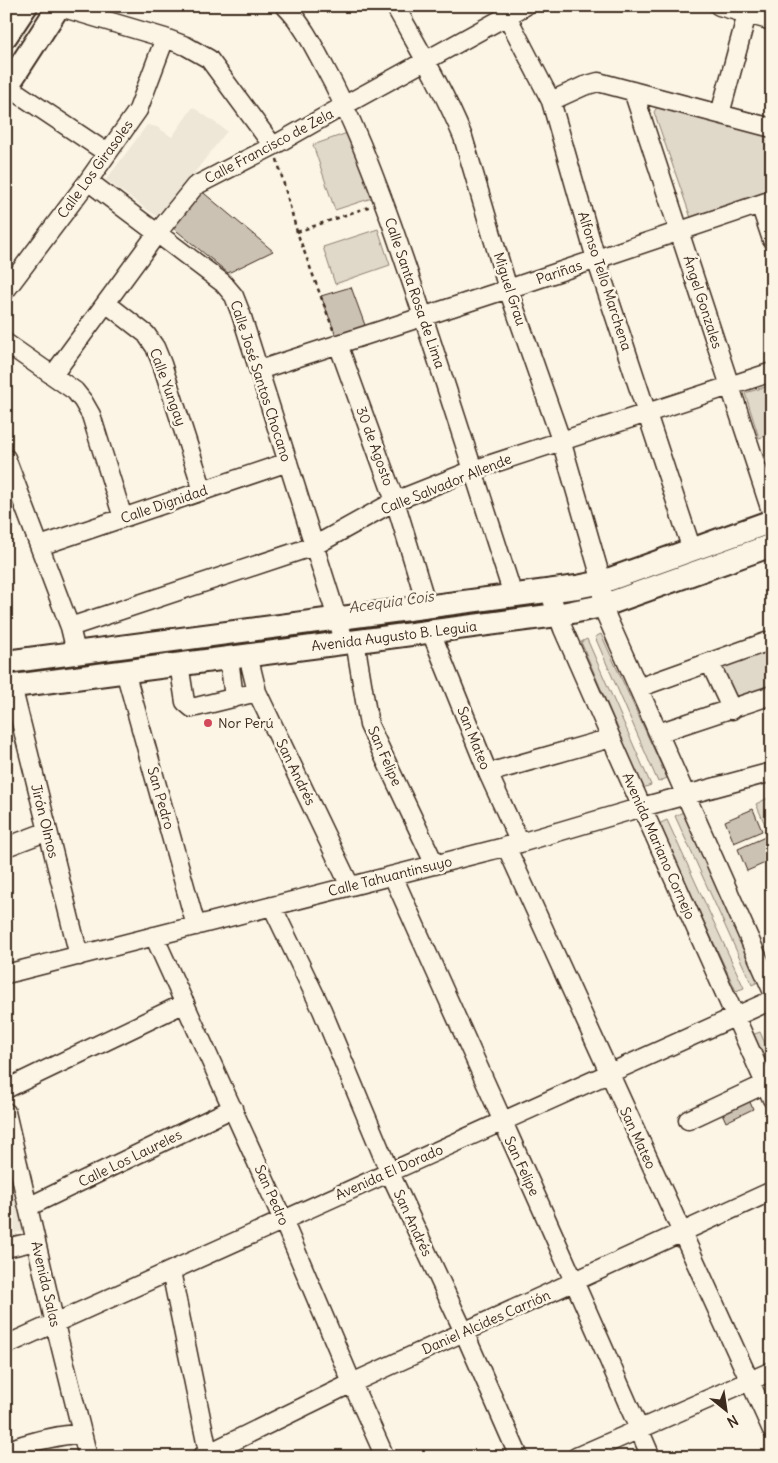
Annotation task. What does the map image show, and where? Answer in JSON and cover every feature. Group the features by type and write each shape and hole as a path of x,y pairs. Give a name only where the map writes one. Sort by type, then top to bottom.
{"main road":[{"path":"6,36 26,6"},
{"path":"7,87 58,6"},
{"name":"Avenida Augusto B. Leguia","path":"6,662 549,591 602,582 772,521"},
{"name":"Avenida Augusto B. Leguia","path":"9,686 557,614 602,605 772,545"}],"street":[{"path":"58,6 165,38 186,46 209,59 273,146"},
{"name":"Calle Santa Rosa de Lima","path":"285,6 313,45 345,105 369,162 424,317 513,595"},
{"name":"Miguel Grau","path":"395,6 426,60 463,137 508,290 561,440 602,582"},
{"name":"Calle Francisco de Zela","path":"53,375 158,232 195,186 273,146 525,6"},
{"path":"719,6 772,21"},
{"path":"720,114 747,14"},
{"name":"Alfonso Tello Marchena","path":"507,16 550,101 596,259 692,550"},
{"name":"Calle Los Girasoles","path":"6,290 88,181 138,110 165,38"},
{"path":"550,101 598,82 772,128"},
{"path":"7,87 108,153"},
{"name":"Ángel Gonzales","path":"633,90 772,514"},
{"name":"Calle José Santos Chocano","path":"88,181 158,232 223,284 234,296 314,546 348,642"},
{"path":"766,202 772,240"},
{"name":"Pariñas","path":"259,370 508,290 766,202"},
{"name":"Calle Yungay","path":"106,304 146,334 155,347 203,490"},
{"path":"6,344 75,391 83,401 91,415 123,518"},
{"name":"30 de Agosto","path":"338,344 395,501 427,606"},
{"name":"Calle Salvador Allende","path":"70,627 314,546 395,501 473,470 772,372"},
{"path":"6,458 70,627 76,652"},
{"name":"Calle Dignidad","path":"40,546 288,462"},
{"path":"602,582 602,605 772,990"},
{"name":"Avenida Mariano Cornejo","path":"549,591 557,614 611,738 768,1091"},
{"name":"San Mateo","path":"430,632 488,773 513,845 608,1073 772,1430"},
{"path":"638,688 772,640"},
{"name":"San Felipe","path":"348,642 369,724 435,865"},
{"path":"234,698 238,657"},
{"name":"San Andrés","path":"238,657 325,830 350,886"},
{"path":"710,663 732,710"},
{"path":"179,664 185,702 192,708 257,692"},
{"name":"San Pedro","path":"125,671 196,926"},
{"name":"Jirón Olmos","path":"9,686 79,956"},
{"path":"658,733 732,710 772,695"},
{"path":"488,773 611,738"},
{"name":"Calle Tahuantinsuyo","path":"6,974 513,845 642,807 772,772"},
{"path":"6,847 48,831"},
{"name":"San Felipe","path":"393,876 501,1121 575,1282 650,1457"},
{"name":"San Andrés","path":"272,906 322,1010 389,1172 464,1332 518,1457"},
{"name":"San Pedro","path":"154,936 283,1220 385,1457"},
{"name":"Avenida El Dorado","path":"6,1345 772,1000"},
{"path":"6,1089 185,1003"},
{"path":"688,1120 768,1091"},
{"name":"Calle Los Laureles","path":"28,1206 233,1108"},
{"name":"Avenida Salas","path":"7,1118 88,1457"},
{"name":"Daniel Alcides Carrión","path":"206,1456 352,1383 772,1191"},
{"path":"6,1248 36,1241"},
{"path":"171,1271 206,1456"},
{"path":"576,1457 772,1371"},
{"path":"6,1451 21,1444 48,1437 82,1433"}],"path":[{"path":"273,146 297,232 338,344"},
{"path":"297,232 384,202"}],"shaded area":[{"path":"659,104 772,134 772,192 691,218 654,112"},
{"path":"193,107 227,131 159,218 106,180 147,125 157,127 172,137"},
{"path":"350,132 372,198 335,210 313,145"},
{"path":"378,229 390,265 335,284 323,247"},
{"path":"772,385 772,434 759,438 745,393"},
{"path":"601,634 667,778 658,782 595,637"},
{"path":"587,639 651,785 643,788 581,642"},
{"path":"772,647 772,689 735,698 722,670 723,666"},
{"path":"772,796 772,827 767,829 756,804"},
{"path":"683,812 760,981 752,985 675,816"},
{"path":"667,820 744,988 736,991 659,824"},
{"path":"760,1032 772,1059 772,1080 752,1035"},
{"path":"6,1134 29,1230 6,1235"}],"building":[{"path":"199,189 273,251 228,273 172,227"},
{"path":"351,287 366,328 337,338 321,296"},
{"path":"753,809 762,831 734,843 725,821"},
{"path":"772,834 772,860 747,871 738,849"},
{"path":"749,1100 753,1109 726,1122 722,1113"}],"place":[{"name":"Nor Perú","path":"208,723"}],"water label":[{"name":"Acequia Cois","path":"391,602"}]}
